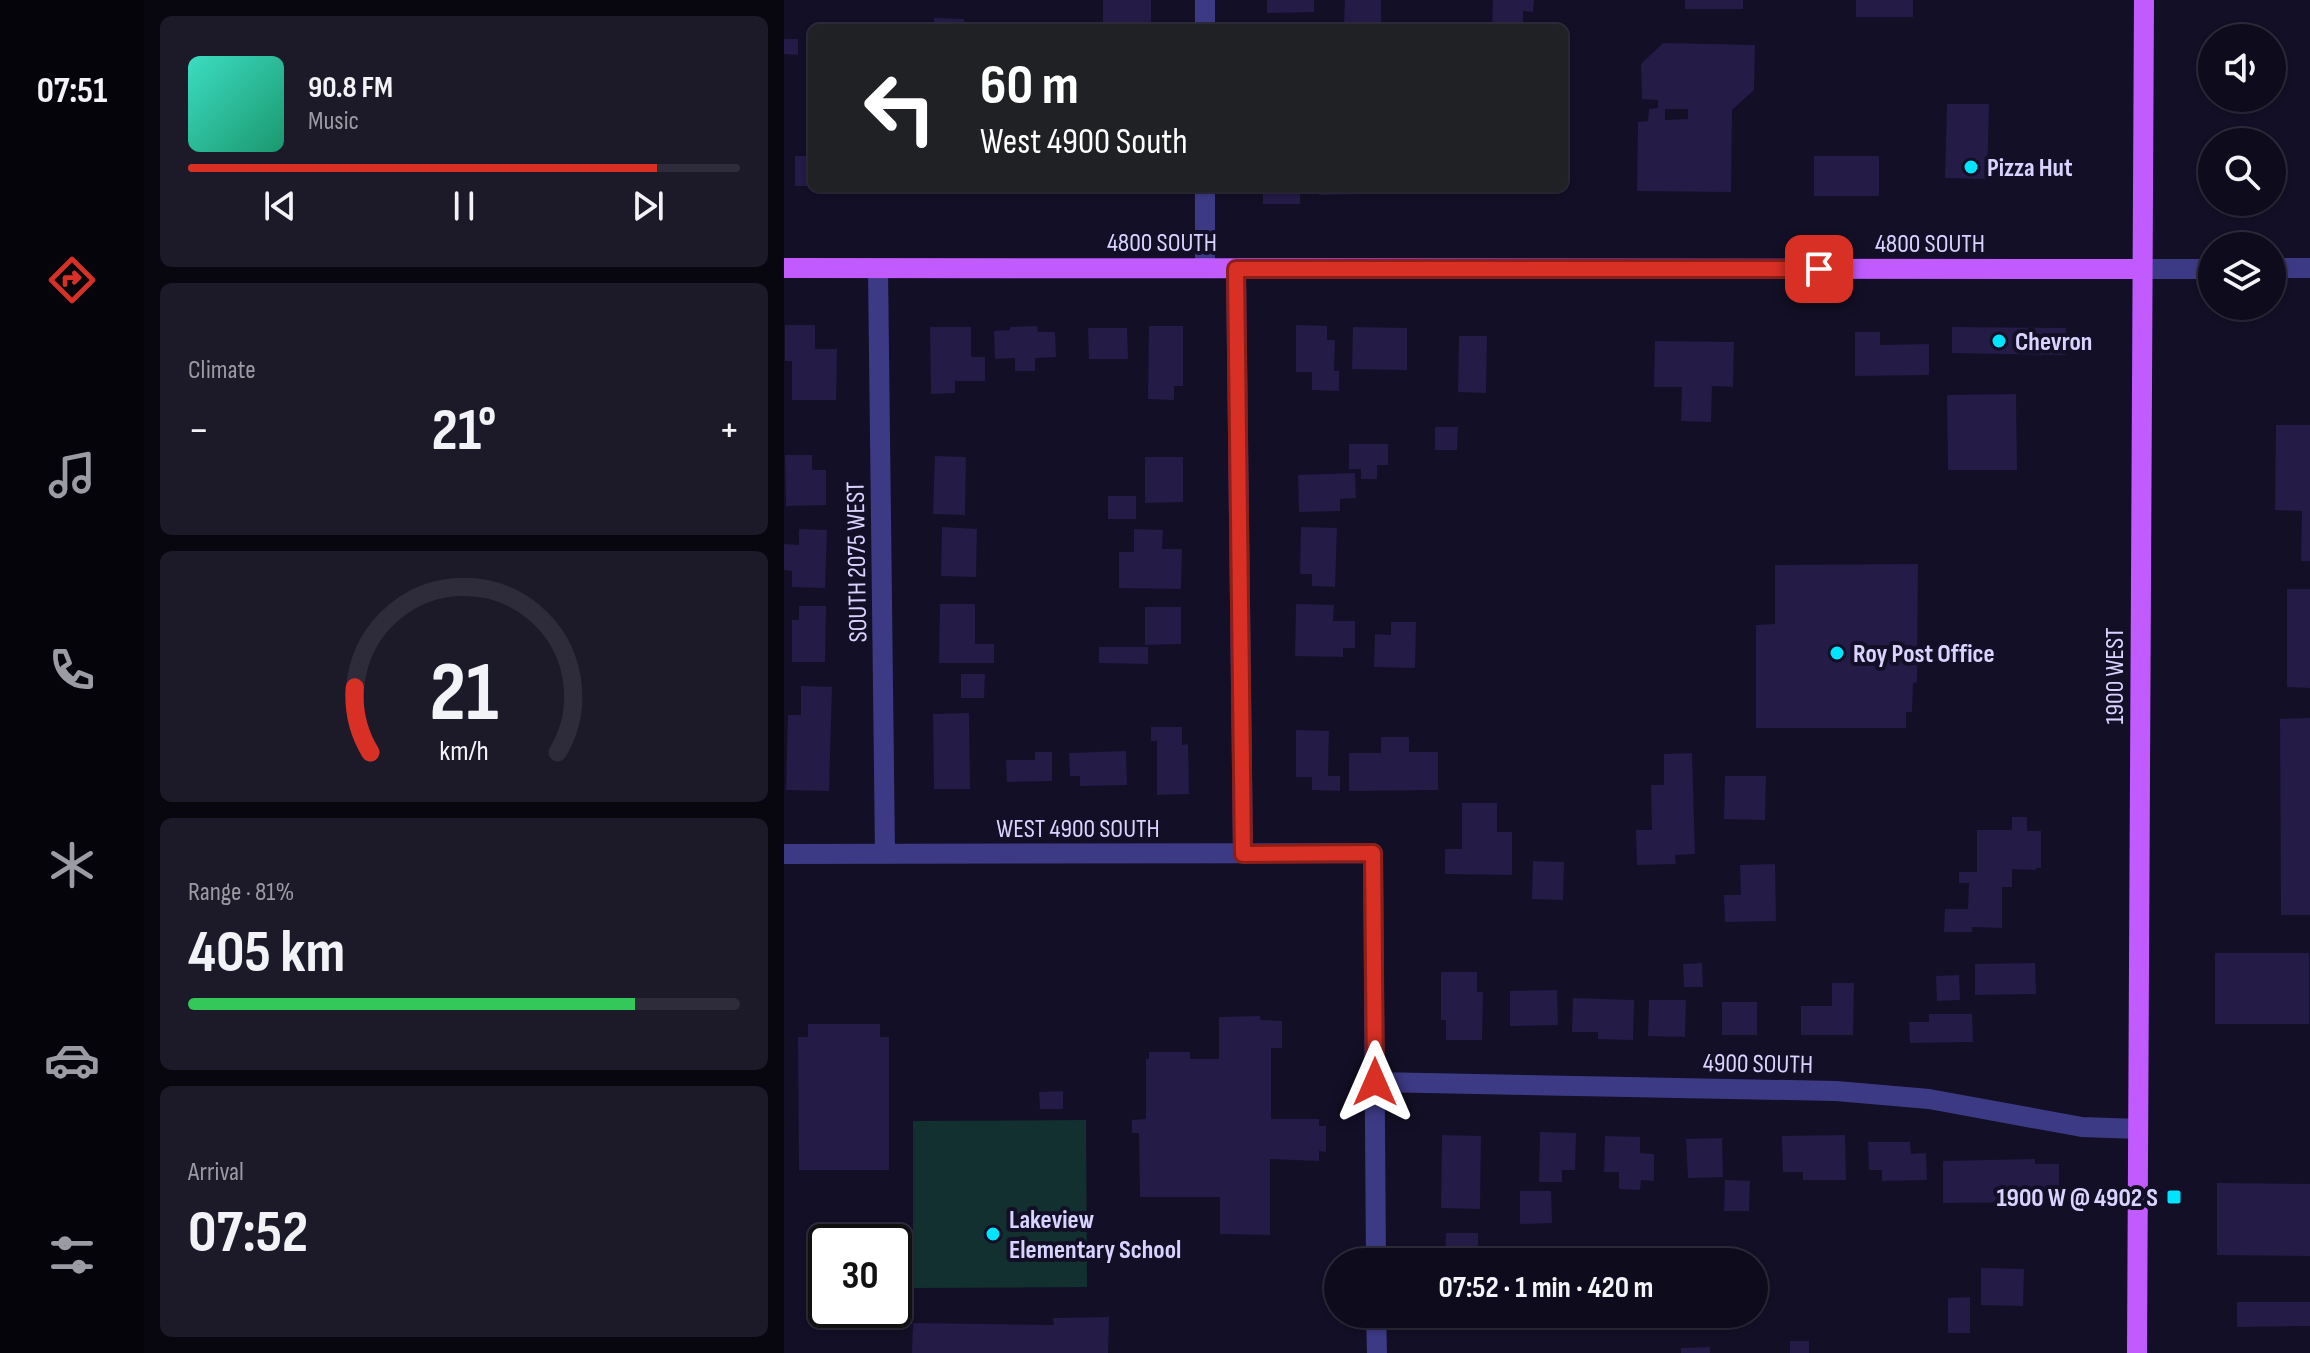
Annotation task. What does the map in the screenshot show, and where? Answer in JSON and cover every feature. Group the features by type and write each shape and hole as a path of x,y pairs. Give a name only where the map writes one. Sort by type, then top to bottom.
{"main road":[{"name":"1900 WEST","path":"2137,1353 2144,0"},
{"name":"4800 SOUTH","path":"784,268 2142,269"}],"street":[{"path":"1205,0 1205,24"},
{"path":"1205,192 1205,268"},
{"path":"2286,268 2310,268"},
{"name":"SOUTH 2075 WEST","path":"878,269 885,854"},
{"path":"1236,269 1243,854"},
{"name":"4800 SOUTH","path":"2142,269 2198,269"},
{"name":"WEST 4900 SOUTH","path":"784,854 1373,853 1375,1082"},
{"path":"1375,1082 1376,1248"},
{"name":"4900 SOUTH","path":"1375,1082 1836,1091 1929,1099 2082,1127 2138,1129"},
{"path":"1376,1328 1377,1353"}],"green space":[{"path":"1086,1120 1087,1287 913,1288 913,1121"}],"building":[{"path":"1103,0 1151,0 1151,24 1103,24"},
{"path":"1267,0 1314,0 1314,12 1267,13"},
{"path":"1345,0 1381,0 1381,24 1344,23"},
{"path":"1493,0 1534,0 1533,12 1523,11 1523,24 1492,24"},
{"path":"1685,0 1743,0 1743,9 1685,9"},
{"path":"1856,0 1913,0 1913,17 1856,17"},
{"path":"934,18 964,19 964,24 934,24"},
{"path":"784,39 798,39 798,55 784,54"},
{"path":"1663,43 1755,45 1754,90 1732,110 1731,192 1637,191 1638,122 1648,121 1649,109 1658,108 1658,100 1642,99 1641,64","holes":["1665,109 1688,109 1688,119 1665,120"]},
{"path":"1947,104 1989,104 1987,179 1945,178"},
{"path":"795,156 808,156 808,186 795,186"},
{"path":"1814,156 1879,156 1879,196 1814,196"},
{"path":"1263,192 1300,192 1300,204 1263,204"},
{"path":"1319,192 1365,192 1365,194 1319,195"},
{"path":"785,325 815,325 815,349 837,349 836,400 792,400 792,361 785,361"},
{"path":"1296,325 1327,326 1327,340 1335,340 1334,371 1339,371 1339,391 1312,390 1312,372 1296,372"},
{"path":"1037,326 1038,332 1055,332 1056,357 1035,358 1035,371 1015,371 1015,358 995,359 994,331"},
{"path":"1149,326 1183,326 1183,386 1174,386 1174,400 1148,399"},
{"path":"930,327 971,327 971,357 985,357 985,381 955,381 955,393 931,394"},
{"path":"1353,327 1407,328 1407,370 1352,369"},
{"path":"1952,327 2066,328 2065,355 1952,353"},
{"path":"1088,328 1127,328 1128,359 1089,359"},
{"path":"1855,332 1880,332 1880,345 1929,344 1929,375 1855,376"},
{"path":"1459,336 1487,336 1486,393 1458,392"},
{"path":"1655,341 1734,342 1733,387 1712,386 1711,422 1681,421 1682,387 1654,387"},
{"path":"2016,394 2017,470 1948,470 1947,395"},
{"path":"2276,425 2310,425 2310,561 2301,561 2302,511 2275,510"},
{"path":"1435,427 1458,427 1457,450 1435,450"},
{"path":"1349,444 1388,444 1388,465 1377,465 1377,479 1361,479 1361,469 1349,469"},
{"path":"785,455 812,455 812,470 826,470 826,505 786,506"},
{"path":"935,456 966,457 965,515 933,514"},
{"path":"1145,457 1183,457 1183,502 1145,503"},
{"path":"1355,473 1356,498 1340,499 1340,511 1299,512 1298,475"},
{"path":"1108,496 1136,496 1136,519 1108,519"},
{"path":"942,527 977,529 976,577 941,576"},
{"path":"1301,527 1337,528 1335,587 1312,586 1312,574 1300,574"},
{"path":"799,529 827,530 825,588 792,587 792,571 784,570 784,544 799,545"},
{"path":"1134,529 1163,530 1162,549 1182,549 1181,589 1119,588 1119,552 1134,552"},
{"name":"Roy Post Office","path":"1918,564 1917,682 1913,683 1912,712 1906,712 1906,728 1756,728 1756,625 1775,624 1775,565"},
{"path":"2287,589 2310,589 2310,688 2287,687"},
{"path":"940,604 975,604 975,644 994,644 994,663 939,663"},
{"path":"1296,604 1334,605 1333,621 1355,621 1355,648 1343,648 1343,657 1295,656"},
{"path":"799,606 826,606 825,662 792,662 792,620 799,620"},
{"path":"1145,607 1181,607 1181,644 1145,645"},
{"path":"1391,622 1416,622 1415,668 1374,667 1375,634 1391,635"},
{"path":"1099,647 1148,647 1148,664 1099,663"},
{"path":"961,674 985,674 984,698 961,698"},
{"path":"801,686 832,687 829,791 786,790 788,715 801,715"},
{"path":"969,713 970,789 934,789 933,714"},
{"path":"2310,718 2310,915 2281,915 2280,719"},
{"path":"1151,727 1182,727 1182,745 1188,744 1189,794 1157,795 1157,741 1151,741"},
{"path":"1296,730 1329,731 1328,776 1340,776 1340,791 1312,790 1312,777 1296,777"},
{"path":"1381,737 1409,737 1409,752 1438,752 1438,790 1349,791 1349,753 1381,753"},
{"path":"1126,751 1127,785 1080,786 1080,776 1070,776 1069,753"},
{"path":"1035,752 1052,752 1052,781 1007,782 1006,760 1035,760"},
{"path":"1692,753 1695,854 1675,855 1676,864 1637,865 1636,830 1652,830 1651,785 1664,785 1664,754"},
{"path":"1725,776 1766,776 1765,820 1724,819"},
{"path":"1462,803 1497,803 1497,832 1512,832 1512,875 1445,874 1445,849 1462,849"},
{"path":"2012,817 2027,817 2027,831 2041,831 2041,868 2012,869 2012,887 2002,887 2002,928 1972,927 1972,932 1944,932 1945,909 1968,909 1969,883 1959,883 1959,872 1977,872 1977,830 2012,830"},
{"path":"1533,861 1564,862 1563,900 1532,899"},
{"path":"1775,864 1776,921 1725,922 1724,895 1741,895 1740,865"},
{"path":"2215,953 2309,953 2309,1024 2215,1024"},
{"path":"1702,963 1703,987 1684,987 1683,964"},
{"path":"2035,963 2036,994 1975,995 1975,964"},
{"path":"1441,972 1477,972 1477,992 1483,992 1482,1040 1446,1040 1446,1020 1441,1020"},
{"path":"1959,975 1960,1000 1937,1001 1936,976"},
{"path":"1832,983 1854,983 1853,1035 1801,1035 1801,1006 1832,1006"},
{"path":"1557,990 1558,1025 1510,1026 1510,991"},
{"path":"1573,998 1634,1000 1633,1040 1598,1039 1598,1032 1572,1032"},
{"path":"1649,1000 1686,1000 1685,1037 1648,1036"},
{"path":"1722,1002 1757,1002 1757,1035 1722,1035"},
{"path":"1929,1014 1972,1014 1973,1042 1910,1043 1909,1022 1929,1022"},
{"path":"1260,1016 1261,1020 1282,1021 1282,1048 1271,1048 1271,1119 1319,1119 1319,1126 1326,1126 1326,1152 1319,1151 1319,1161 1270,1159 1270,1235 1220,1234 1220,1197 1140,1197 1139,1133 1132,1133 1132,1120 1146,1119 1146,1059 1149,1059 1149,1052 1190,1052 1190,1059 1219,1059 1219,1017"},
{"path":"808,1024 880,1024 880,1037 889,1037 889,1170 799,1170 798,1037 808,1037"},
{"path":"1063,1091 1063,1109 1040,1109 1039,1092"},
{"path":"1540,1132 1576,1133 1575,1170 1562,1170 1562,1182 1539,1182"},
{"path":"1442,1135 1481,1136 1480,1209 1441,1208"},
{"path":"1845,1135 1846,1180 1803,1180 1803,1172 1783,1172 1782,1136"},
{"path":"1605,1136 1640,1137 1640,1153 1654,1154 1654,1181 1641,1180 1640,1190 1619,1189 1619,1172 1604,1172"},
{"path":"1722,1138 1723,1177 1688,1178 1686,1139"},
{"path":"1868,1142 1910,1142 1911,1154 1926,1153 1927,1180 1882,1181 1882,1170 1869,1170"},
{"path":"2035,1159 2035,1164 2059,1164 2059,1202 1943,1203 1943,1161"},
{"path":"1725,1180 1750,1181 1749,1211 1724,1211"},
{"path":"2217,1183 2310,1184 2310,1256 2217,1255"},
{"path":"1520,1191 1551,1191 1552,1223 1520,1224"},
{"path":"1446,1233 1478,1233 1478,1248 1445,1248"},
{"path":"1981,1268 2024,1269 2023,1306 1981,1305"},
{"path":"1970,1297 1970,1333 1948,1333 1948,1298"},
{"path":"2237,1302 2310,1302 2310,1326 2237,1327"},
{"path":"1109,1317 1108,1353 912,1353 913,1323 1054,1325 1053,1318"},
{"path":"1790,1341 1809,1341 1809,1353 1790,1353"},
{"path":"1710,1347 1710,1353 1681,1353 1681,1348"}],"place":[{"name":"Pizza Hut","path":"1971,167"},
{"name":"Chevron","path":"1999,341"},
{"name":"Roy Post Office","path":"1837,653"},
{"name":"1900 W @ 4902 S","path":"2174,1197"},
{"name":"Lakeview Elementary School","path":"993,1234"}],"route":[{"path":"1375,1082 1373,853 1243,854 1236,269 1819,269"}]}
